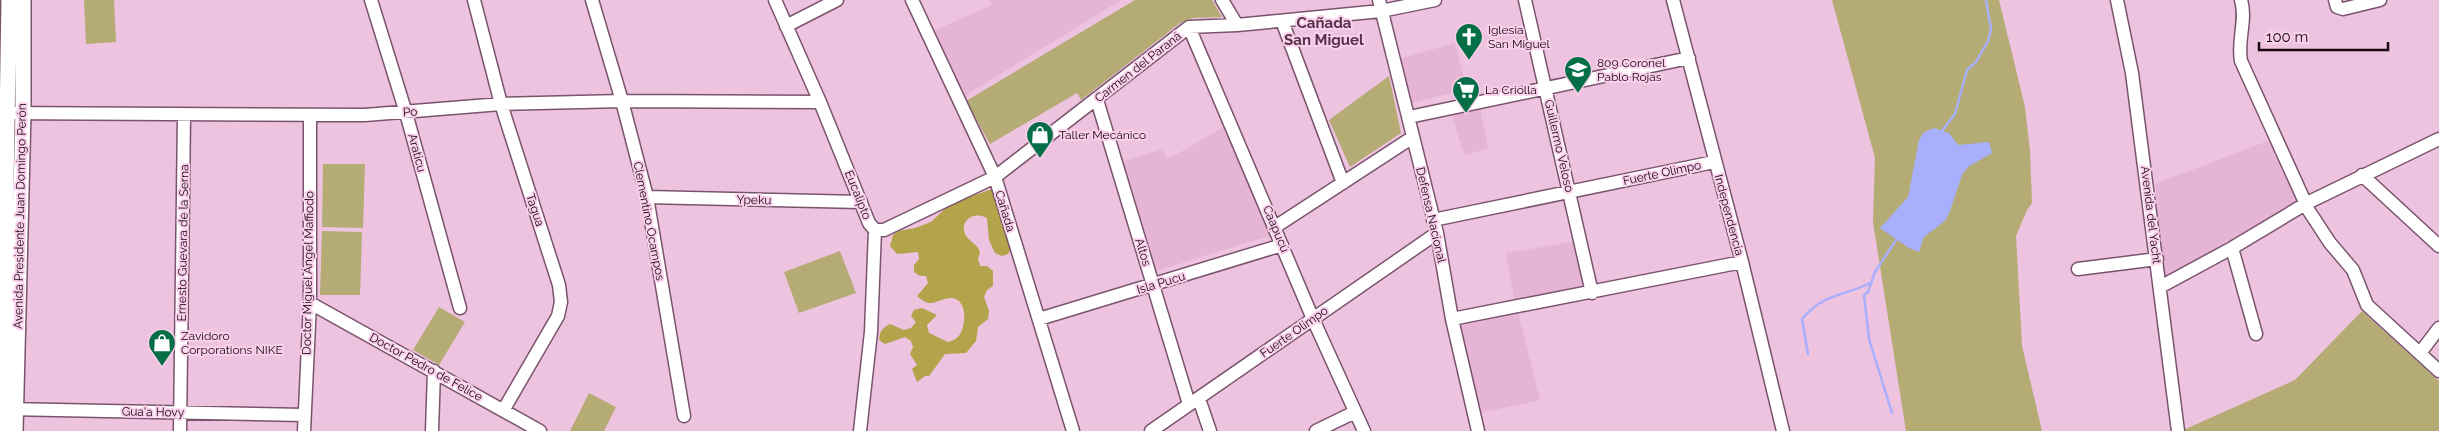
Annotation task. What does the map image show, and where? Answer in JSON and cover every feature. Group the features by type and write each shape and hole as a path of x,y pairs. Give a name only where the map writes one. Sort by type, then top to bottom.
{"main road":[{"name":"Avenida Presidente Juan Domingo Perón","path":"2,431 9,410 15,153 11,113 9,0"},
{"name":"Avenida Presidente Juan Domingo Perón","path":"11,113 23,0"},
{"name":"Avenida Presidente Juan Domingo Perón","path":"9,410 15,431"}],"street":[{"name":"Araticu","path":"371,0 406,113 460,308"},
{"name":"Tagua","path":"474,0 501,104 558,285 561,302 558,316 504,409"},
{"name":"Clementino Ocampos","path":"592,0 622,101 647,197 684,416"},
{"name":"Eucalipto","path":"775,0 820,102 869,223 876,230 871,332 860,431"},
{"path":"786,26 837,0"},
{"name":"Cañada","path":"912,0 995,178 1073,431"},
{"path":"1222,0 1237,25"},
{"name":"Carmen del Paraná","path":"876,230 884,230 995,178 1189,27 1282,21 1380,6 1435,0"},
{"name":"Guillermo Veloso","path":"1525,0 1592,292"},
{"name":"Independencia","path":"1673,0 1714,162 1742,262 1783,431"},
{"name":"Avenida del Yacht","path":"2116,0 2132,74 2178,431"},
{"path":"2241,0 2243,22 2239,51 2242,61 2309,211 2330,242 2353,270 2367,305 2439,371"},
{"path":"2336,4 2349,9 2380,0"},
{"name":"Defensa Nacional","path":"1380,6 1437,233 1452,319 1478,431"},
{"path":"1282,21 1343,183"},
{"name":"Caapucú","path":"1189,27 1313,319 1364,431"},
{"path":"1409,117 1689,58"},
{"name":"Altos","path":"1097,100 1153,286 1194,402 1210,431"},
{"name":"Po","path":"11,113 310,116 406,113 501,104 622,101 820,102"},
{"name":"Ernesto Guevara de la Serna","path":"180,431 184,115"},
{"name":"Doctor Miguel Ángel Maffiodo","path":"304,431 310,303 310,116"},
{"path":"1275,227 1413,137"},
{"path":"2160,287 2232,248 2307,203 2439,139"},
{"name":"Fuerte Olimpo","path":"1434,220 1714,162"},
{"path":"2362,175 2439,246"},
{"name":"Ypeku","path":"647,197 861,202"},
{"name":"Fuerte Olimpo","path":"1151,431 1437,233"},
{"name":"Isla Pucu","path":"1039,319 1153,286 1282,245"},
{"path":"2232,248 2256,334"},
{"path":"2078,268 2157,260"},
{"path":"1452,319 1742,262"},
{"name":"Doctor Pedro de Felice","path":"310,303 504,409 540,431"},
{"path":"2420,353 2439,328"},
{"path":"432,431 434,371"},
{"name":"Gua'a Hovy","path":"9,410 304,415"},
{"path":"1316,431 1355,412"}],"shaded area":[{"path":"84,0 114,0 116,42 86,44"},
{"path":"990,0 1121,0 963,97 933,31 992,5"},
{"path":"1135,0 1212,0 1222,17 1193,18 1180,23 1081,100 1077,93 990,144 966,101"},
{"path":"1832,0 1999,0 2025,107 2030,151 2032,203 2016,236 2022,346 2042,431 1906,431 1873,222 1875,158"},
{"path":"1455,43 1467,89 1412,103 1399,59"},
{"path":"1389,76 1401,133 1350,167 1329,120"},
{"path":"1479,102 1488,149 1464,155 1450,108"},
{"path":"1227,125 1269,227 1269,236 1156,271 1122,162 1162,149 1167,158 1172,157"},
{"path":"2273,139 2299,204 2167,276 2164,272 2155,184"},
{"path":"323,164 365,164 363,228 322,227"},
{"path":"992,189 1011,248 1008,254 1002,256 995,253 989,240 987,218 978,215 974,216 966,220 964,224 965,234 980,252 978,259 980,266 987,266 993,271 993,286 987,290 984,297 989,311 988,319 978,327 976,341 966,353 945,354 929,376 925,376 917,382 912,369 917,365 910,354 913,347 911,341 905,337 885,344 879,340 882,330 890,324 904,330 911,328 916,322 911,316 914,310 922,308 937,315 927,325 929,333 948,342 961,333 964,310 956,299 951,298 930,303 917,296 928,283 926,276 920,276 914,272 914,265 919,259 918,252 897,254 890,246 893,235 899,231 931,222 950,204"},
{"path":"322,231 362,232 360,295 320,295"},
{"path":"1578,241 1588,287 1515,304 1506,253"},
{"path":"840,251 856,293 799,313 784,272"},
{"path":"439,307 465,322 439,365 413,350"},
{"path":"1517,308 1540,400 1476,414 1456,322"},
{"path":"2362,311 2439,381 2439,431 2181,431 2295,380"},
{"path":"589,393 616,407 604,431 570,431"}],"water":[{"path":"1934,128 1949,133 1958,145 1989,142 1992,153 1968,167 1962,175 1949,214 1945,221 1924,237 1919,252 1909,248 1880,228 1908,197 1919,140 1923,133"}],"waterway":[{"path":"1941,132 1955,114 1967,70 1976,62 1988,41 1991,29 1986,0"},
{"path":"1892,413 1869,339 1864,295 1868,292 1875,272 1898,237"},
{"path":"1808,354 1802,319 1810,310 1827,299 1870,283"}],"place":[{"name":"Iglesia San Miguel","path":"1469,61"},
{"name":"809 Coronel Pablo Rojas","path":"1578,94"},
{"name":"La Criolla","path":"1466,114"},
{"name":"Taller Mecánico","path":"1040,159"},
{"name":"Zavidoro Corporations NIKE","path":"162,367"}],"district":[{"name":"Cañada San Miguel","path":"1324,32"}]}
